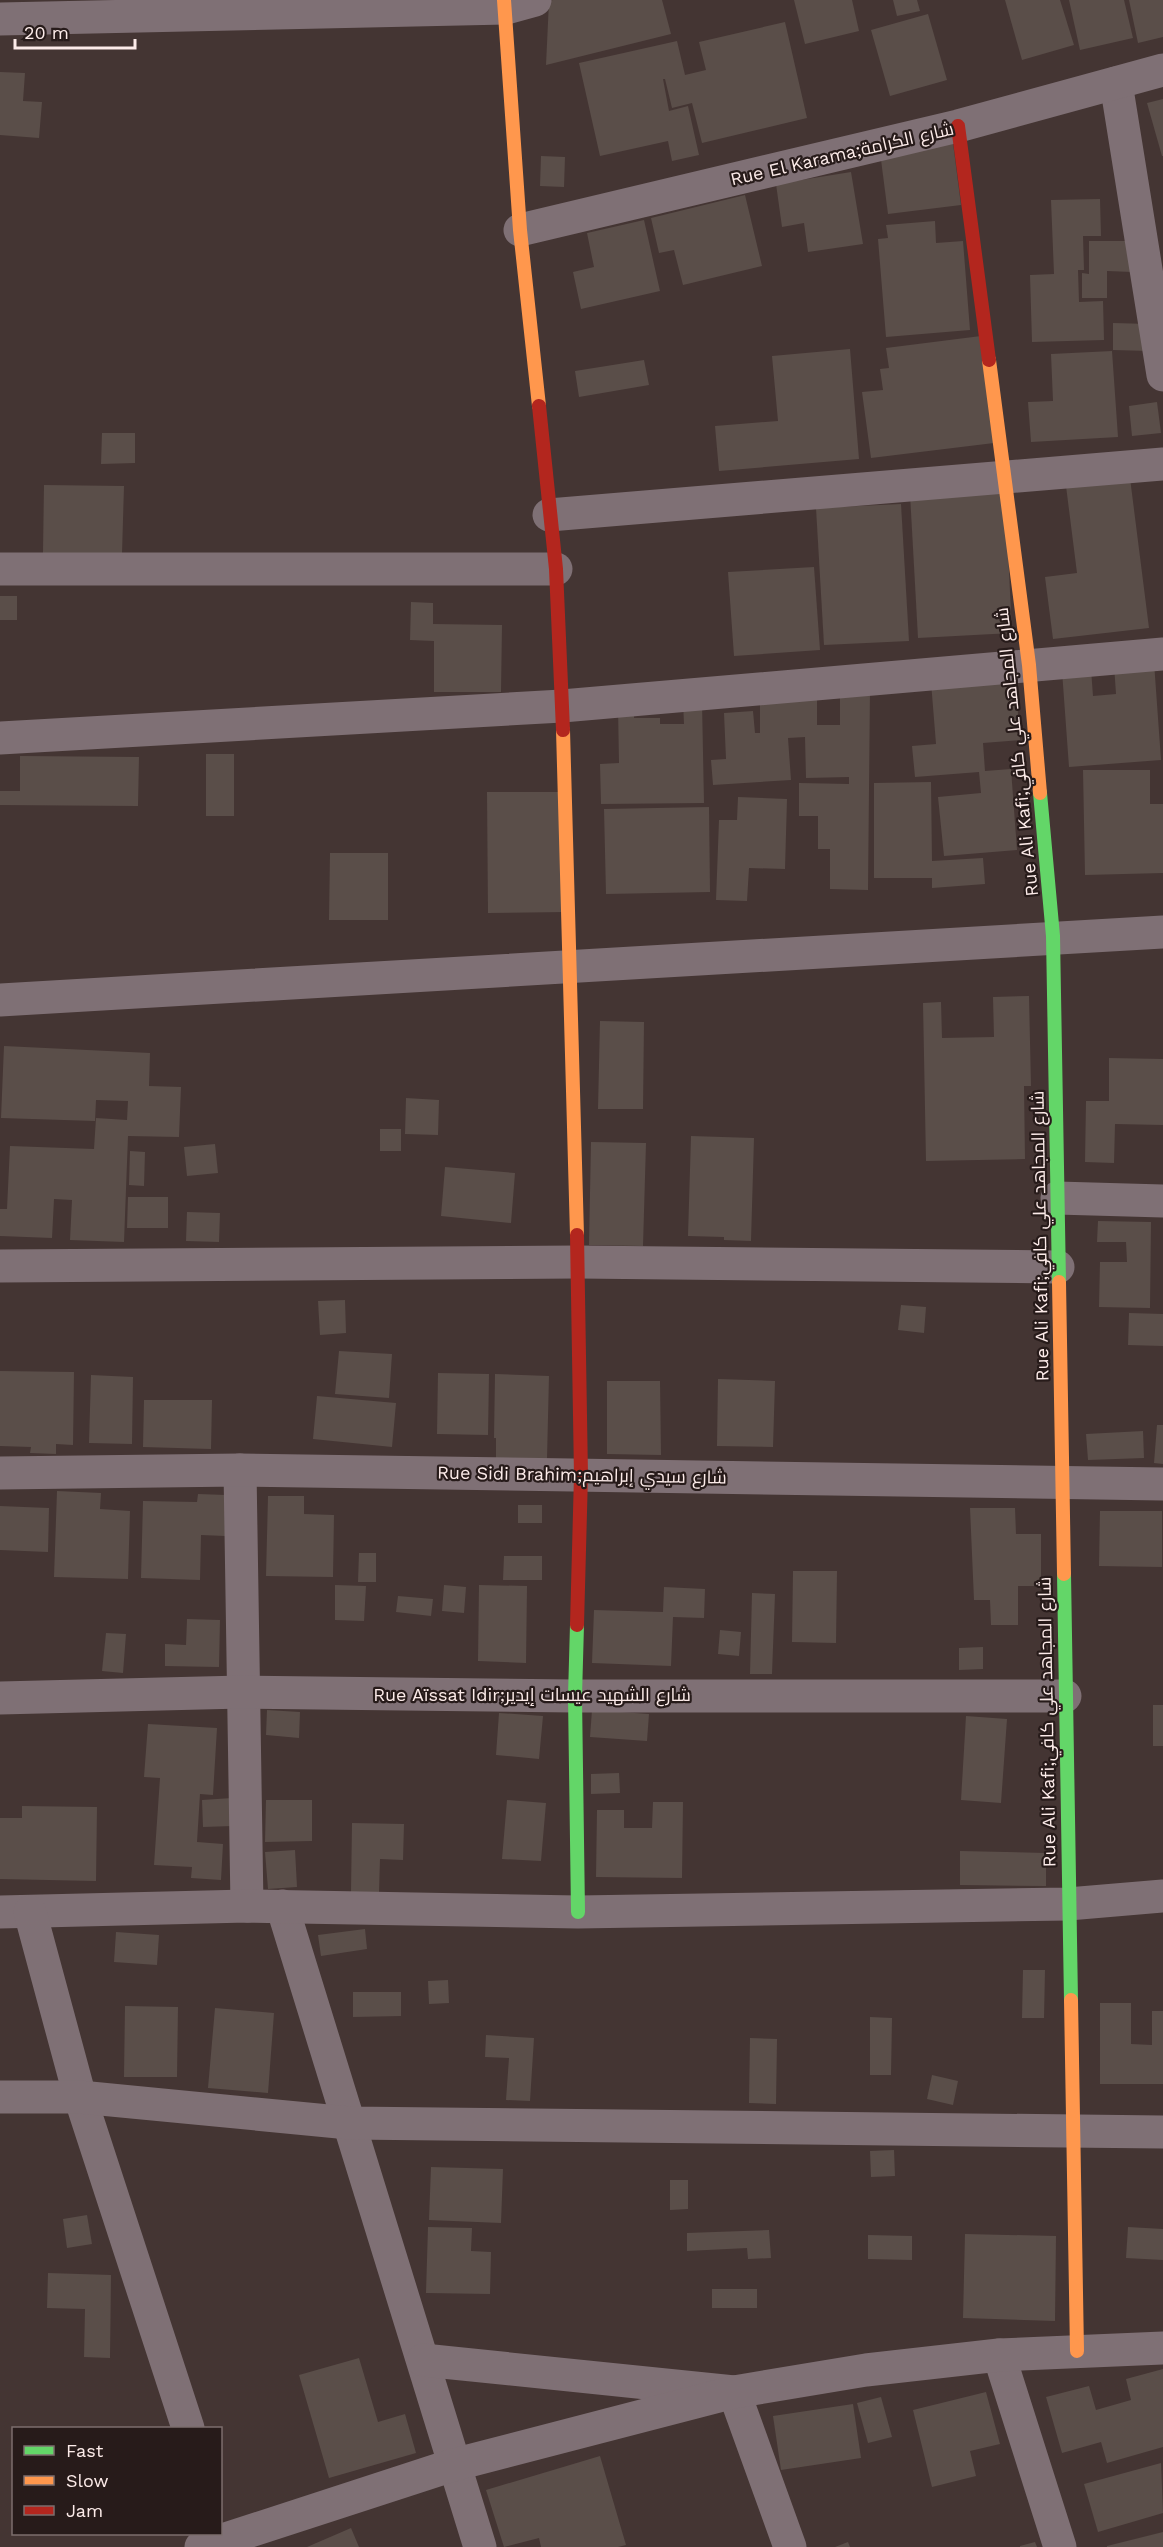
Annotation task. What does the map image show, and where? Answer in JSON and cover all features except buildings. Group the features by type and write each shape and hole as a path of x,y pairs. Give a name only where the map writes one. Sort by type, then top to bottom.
{"street":[{"path":"0,19 515,2 520,230 556,569 562,706 578,1262 581,1475 575,1696 578,1912"},
{"name":"Rue El Karama;شارع الكرامة","path":"520,230 958,126 1163,70"},
{"path":"1116,83 1163,375"},
{"name":"Rue Ali Kafi;شارع المجاهد علي كافي","path":"958,126 1029,665 1053,936 1077,2351"},
{"path":"549,514 1163,464"},
{"path":"0,569 556,569"},
{"path":"0,738 562,706 1163,654"},
{"path":"0,1000 1053,936 1163,932"},
{"path":"1058,1198 1163,1201"},
{"path":"0,1266 578,1262 1058,1267"},
{"path":"240,1470 247,1906"},
{"name":"Rue Sidi Brahim;شارع سيدي إبراهيم","path":"0,1473 240,1470 1163,1484"},
{"name":"Rue Aïssat Idir;شارع الشهيد عيسات إيدير","path":"0,1698 242,1692 575,1696 1065,1696"},
{"path":"188,2427 80,2097 15,1912 282,1906 578,1912 1068,1904 1163,1896"},
{"path":"282,1906 480,2547"},
{"path":"0,2097 80,2097 350,2122 1163,2132"},
{"path":"218,2541 453,2465 734,2392 866,2370 999,2355 1163,2348"},
{"path":"999,2355 1060,2547"},
{"path":"423,2360 734,2392"},
{"path":"734,2392 790,2547"}],"traffic: fast":[{"path":"1040,793 1053,936 1059,1282"},
{"path":"1064,1574 1071,2000"},
{"path":"577,1625 575,1696 578,1912"}],"traffic: slow":[{"path":"504,0 520,230 539,406"},
{"path":"989,360 1029,665 1040,793"},
{"path":"563,730 577,1235"},
{"path":"1059,1282 1064,1574"},
{"path":"1071,2000 1077,2351"}],"traffic: jam":[{"path":"958,126 989,360"},
{"path":"539,406 556,569 563,730"},
{"path":"577,1235 581,1475 577,1625"}]}
